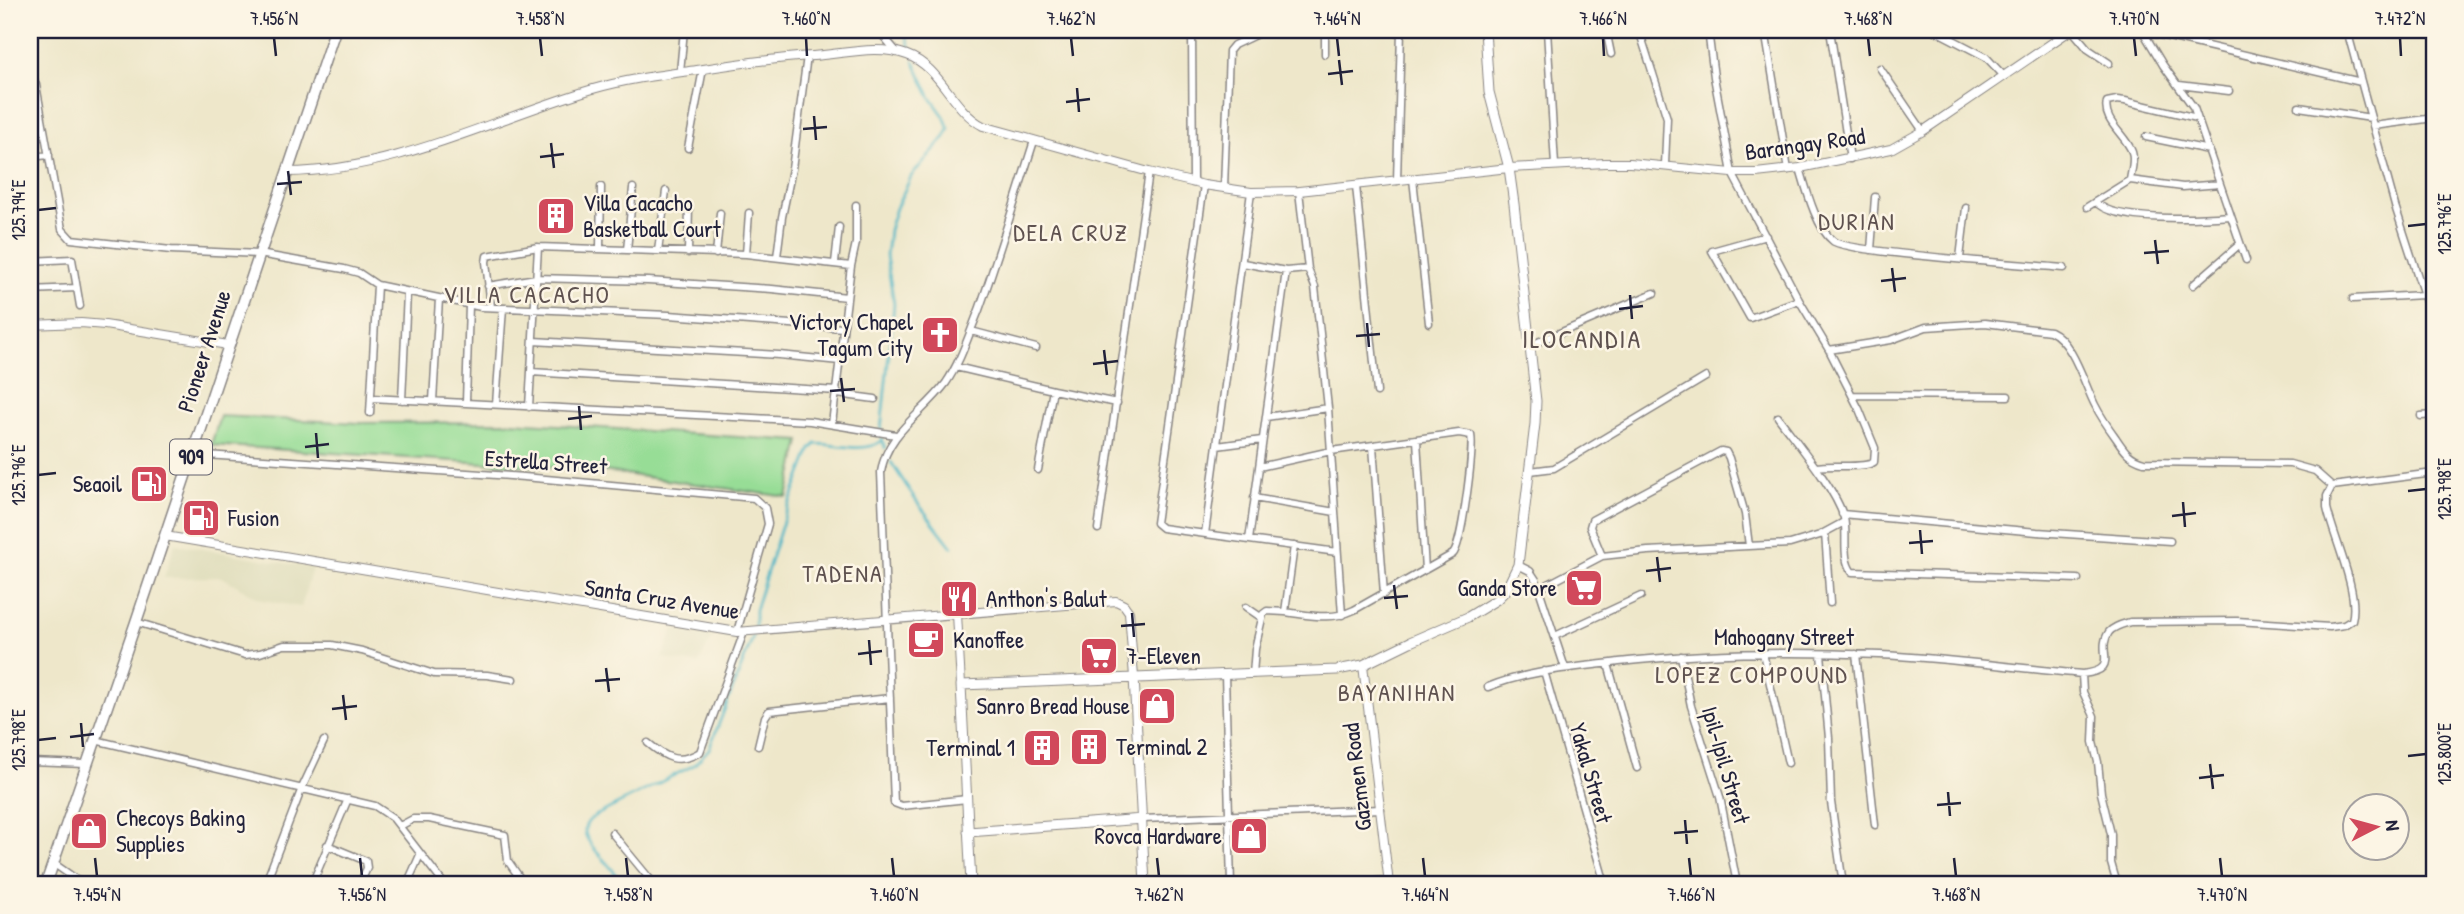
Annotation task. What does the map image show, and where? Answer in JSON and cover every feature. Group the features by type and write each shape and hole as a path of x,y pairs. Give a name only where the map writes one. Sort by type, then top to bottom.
{"highway":[{"name":"Pioneer Avenue","path":"46,884 335,30"}],"main road":[{"path":"971,884 961,685 1337,670 1363,665 1481,610 1506,590 1518,565 1536,401 1509,168 1489,92 1485,30"},
{"path":"1134,677 1145,884"},
{"path":"968,832 1143,819"}],"street":[{"path":"680,72 684,30"},
{"path":"878,30 896,51"},
{"path":"1192,30 1193,183"},
{"path":"1224,188 1229,51 1234,45 1255,35 1257,30"},
{"path":"1325,30 1325,54"},
{"path":"1397,181 1401,30"},
{"path":"1547,30 1555,165"},
{"path":"1606,30 1611,54"},
{"path":"1639,30 1667,118 1665,165"},
{"path":"1708,30 1732,173 1799,300 1829,350 1872,436 1875,448 1874,462 1868,466 1834,464 1816,467"},
{"path":"1765,30 1788,170"},
{"path":"1830,30 1850,159"},
{"path":"1934,30 1986,57 2003,75"},
{"path":"2071,30 2088,49 2109,63"},
{"name":"Barangay Road","path":"896,51 921,62 975,122 994,130 1204,186 1251,192 1356,186 1555,165 1630,163 1732,173 1788,170 1850,159 1891,149 1923,131 2071,30"},
{"path":"2143,30 2361,82"},
{"path":"2143,30 2163,65 2190,101 2246,260"},
{"path":"2347,30 2434,326"},
{"path":"288,172 319,172 364,165 593,89 635,79 807,56 896,51"},
{"path":"778,257 807,56"},
{"path":"1880,68 1923,131"},
{"path":"688,148 703,69"},
{"path":"30,70 36,85 62,229 71,239 171,250 259,254 344,269 359,273 377,285 469,305 843,328"},
{"path":"2179,85 2229,90"},
{"path":"2130,180 2133,154 2106,110 2107,102 2125,101 2197,118"},
{"path":"2300,107 2372,122 2434,118"},
{"path":"30,126 43,125"},
{"path":"2146,137 2209,150"},
{"path":"967,799 902,806 894,803 888,620 880,490 883,460 896,435 944,385 956,367 993,271 1034,141"},
{"path":"30,157 49,155"},
{"path":"1800,168 1819,219 1831,240 1845,247 2064,268"},
{"path":"1098,528 1149,172"},
{"path":"1413,179 1429,323"},
{"path":"2087,207 2130,180 2183,187 2220,184"},
{"path":"1204,186 1156,519 1158,526 1337,552"},
{"path":"1356,186 1377,391"},
{"path":"600,248 601,187"},
{"path":"627,250 633,188"},
{"path":"658,251 666,191"},
{"path":"1299,191 1308,269 1315,287 1328,408 1342,615"},
{"path":"1205,534 1251,192"},
{"path":"1871,250 1875,197"},
{"path":"2096,202 2104,209 2166,219 2230,216"},
{"path":"832,424 856,243 856,205"},
{"path":"688,253 689,206"},
{"path":"1960,258 1966,208"},
{"path":"716,254 720,213"},
{"path":"746,254 750,213"},
{"path":"835,263 839,228"},
{"path":"1766,236 1712,251 1750,318 1799,300"},
{"path":"2193,285 2240,244"},
{"path":"529,407 538,247"},
{"path":"491,307 485,262 487,256 538,247 746,254 851,266"},
{"path":"30,261 74,260 80,306"},
{"path":"1243,263 1286,271 1308,269"},
{"path":"1249,540 1286,271"},
{"path":"488,286 536,278 649,281 847,297"},
{"path":"370,413 377,285"},
{"path":"30,290 77,288"},
{"path":"402,400 407,293"},
{"path":"1531,345 1654,293"},
{"path":"2353,299 2423,295"},
{"path":"433,401 439,299"},
{"path":"466,402 469,305"},
{"path":"496,404 503,308"},
{"path":"1829,350 1891,340 1927,327 1984,323 2050,331 2056,333 2071,354 2105,423 2133,459 2144,463 2290,464 2315,471 2332,486 2434,473"},
{"path":"30,325 105,325 228,345"},
{"path":"971,331 1036,348"},
{"path":"533,341 840,361"},
{"path":"956,367 1117,402"},
{"path":"531,372 837,392 875,399"},
{"path":"1530,471 1554,468 1706,377"},
{"path":"1038,470 1053,390"},
{"path":"1852,395 2008,396"},
{"path":"371,398 732,416 832,424 896,435"},
{"path":"1266,417 1328,408"},
{"path":"2421,416 2434,415"},
{"path":"1778,417 1816,467 1842,514 1847,564 1852,572 2078,579"},
{"path":"1253,674 1255,649 1262,618 1267,611 1325,617 1342,615 1453,554 1458,548 1472,438 1465,432 1331,451 1259,467"},
{"path":"1217,446 1262,440"},
{"path":"1417,440 1425,570"},
{"path":"1373,446 1384,594"},
{"path":"1602,555 1590,527 1591,520 1721,451 1726,452 1729,458 1745,514 1749,546"},
{"name":"Estrella Street","path":"192,454 524,477 754,498 765,508 768,524 740,632"},
{"path":"2117,884 2111,863 2111,834 2093,741 2094,716 2083,692 2082,674 2101,670 2105,665 2109,632 2130,622 2237,621 2330,627 2349,623 2353,615 2350,588 2327,508 2327,496 2332,486"},
{"path":"1254,498 1335,512"},
{"path":"1842,514 2037,533 2170,541"},
{"path":"1539,589 1602,555 1790,544 1825,533 1844,522"},
{"path":"1825,533 1830,603"},
{"name":"Santa Cruz Avenue","path":"165,536 740,632 1081,603 1121,602 1129,616 1134,677"},
{"path":"1285,612 1294,546"},
{"path":"1518,565 1530,570 1539,589 1565,668"},
{"path":"1555,636 1641,596"},
{"path":"1246,607 1262,618"},
{"path":"957,614 961,685"},
{"path":"136,622 244,655 292,644 332,645 362,651 434,674 487,675 513,679"},
{"path":"648,743 664,757 672,760 685,759 700,752 740,632"},
{"path":"1763,653 1788,763"},
{"name":"Mahogany Street","path":"1489,687 1515,677 1565,668 1681,656 1763,653 1915,657 2082,674"},
{"path":"1821,654 1829,738 1831,802 1843,884"},
{"path":"1856,654 1875,825"},
{"name":"Ipil-Ipil Street","path":"1681,656 1691,706 1720,797 1737,884"},
{"path":"1608,664 1637,768"},
{"name":"Gazmen Road","path":"1363,665 1389,882"},
{"name":"Yakal Street","path":"1544,671 1605,884"},
{"path":"1225,675 1231,884"},
{"path":"758,746 769,711 890,698"},
{"path":"95,740 375,806 400,825 444,884"},
{"path":"271,884 269,874 302,788 324,741"},
{"path":"30,762 86,764"},
{"path":"312,884 348,799"},
{"path":"1143,819 1381,809"},
{"path":"400,825 413,819 429,818 505,835 508,860 524,884"},
{"path":"612,833 654,884"},
{"path":"327,845 366,861 367,868 360,884"},
{"path":"407,884 420,855"},
{"path":"53,863 83,884"},
{"path":"1347,884 1389,882"}],"shaded area":[{"path":"355,30 473,30 469,40 353,35"},
{"path":"175,544 312,568 301,607 262,600 222,577 164,578"},
{"path":"674,629 714,635 698,664 662,658"}],"green space":[{"path":"220,416 360,423 512,422 800,441 787,497 603,471 211,445"}],"waterway":[{"path":"905,30 911,50"},
{"path":"881,430 894,304 886,256 889,230 912,175 949,129 914,61"},
{"path":"882,438 885,448"},
{"path":"755,626 755,610 785,515 811,449 816,444 858,448 882,441"},
{"path":"891,462 917,502 952,547"},
{"path":"620,884 617,876 588,840 585,832 587,824 595,816 694,765 709,749 753,637"}],"place":[{"name":"Villa Cacacho Basketball Court","path":"556,216"},
{"name":"Victory Chapel Tagum City","path":"940,335"},
{"name":"Seaoil","path":"149,484"},
{"name":"Fusion","path":"201,518"},
{"name":"Ganda Store","path":"1584,588"},
{"name":"Anthon's Balut","path":"959,599"},
{"name":"Kanoffee","path":"926,640"},
{"name":"7-Eleven","path":"1099,656"},
{"name":"Sanro Bread House","path":"1157,706"},
{"name":"Terminal 2","path":"1089,747"},
{"name":"Terminal 1","path":"1042,748"},
{"name":"Checoys Baking Supplies","path":"89,831"},
{"name":"Rovca Hardware","path":"1249,836"}],"district":[{"name":"DURIAN","path":"1857,222"},
{"name":"DELA CRUZ","path":"1071,233"},
{"name":"VILLA CACACHO","path":"527,295"},
{"name":"ILOCANDIA","path":"1582,339"},
{"name":"TADENA","path":"843,574"},
{"name":"LOPEZ COMPOUND","path":"1752,675"},
{"name":"BAYANIHAN","path":"1397,693"}]}
